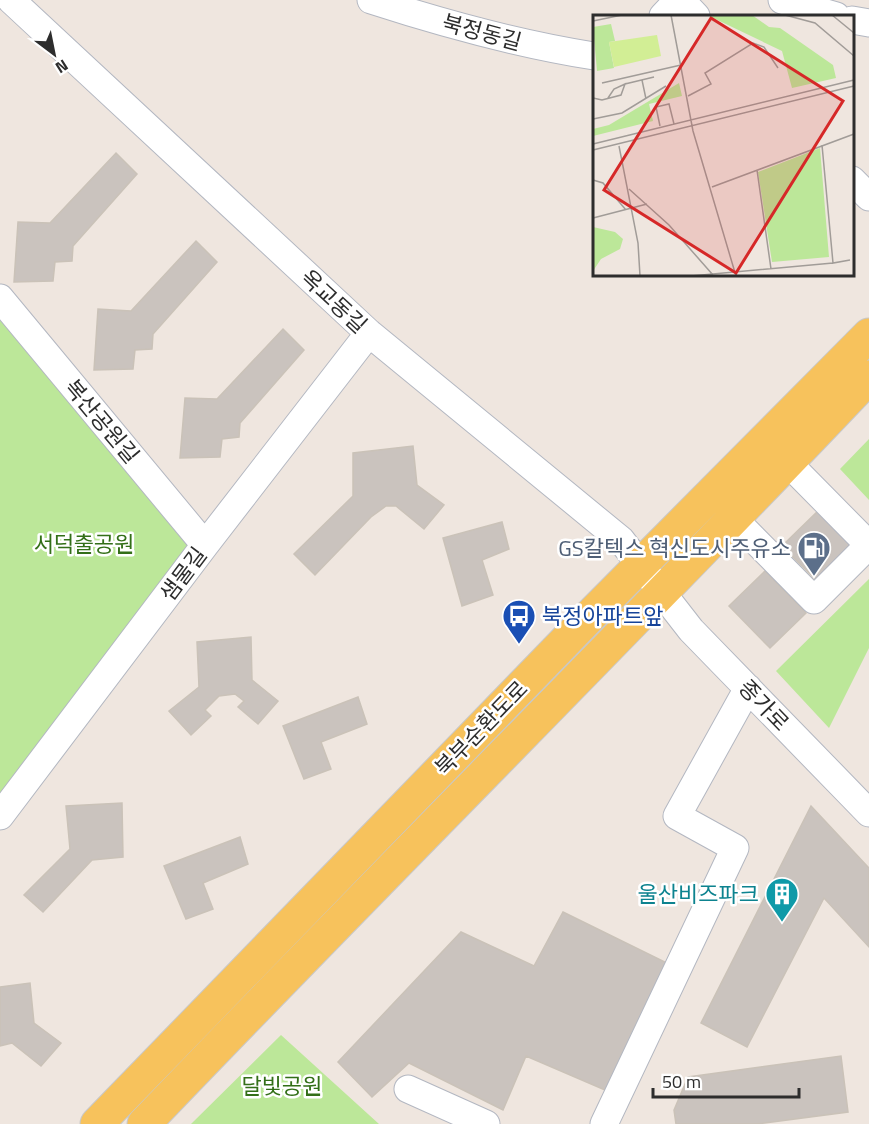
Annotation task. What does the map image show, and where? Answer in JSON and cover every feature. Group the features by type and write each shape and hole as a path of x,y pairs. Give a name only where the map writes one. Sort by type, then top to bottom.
{"main road":[{"path":"716,490 800,388 869,312"},
{"name":"북부순환도로","path":"97,1124 642,564 869,335"},
{"name":"북부순환도로","path":"144,1124 298,962 663,593 869,377"},
{"path":"737,516 869,396"}],"street":[{"name":"옥교동길","path":"11,0 369,333 621,540 663,593"},
{"name":"북정동길","path":"371,0 458,28 543,48 593,56"},
{"path":"664,15 680,0 695,15"},
{"path":"782,0 833,15"},
{"path":"854,20 869,23"},
{"path":"854,182 869,196"},
{"name":"복산공원길","path":"0,298 205,545"},
{"name":"샘물길","path":"0,816 369,333"},
{"path":"737,516 814,600 869,545 792,467"},
{"name":"종가로","path":"663,593 691,630 869,813"},
{"path":"604,1124 735,848 677,816 748,688"},
{"path":"408,1089 486,1124"}],"green space":[{"name":"서덕출공원","path":"0,318 192,540 0,795"},
{"path":"869,439 869,500 840,469"},
{"path":"869,579 869,648 829,728 776,671"},
{"name":"달빛공원","path":"281,1035 379,1124 191,1124"}],"building":[{"path":"116,153 137,174 73,246 72,261 55,262 53,281 14,282 18,222 50,223"},
{"path":"196,241 217,262 153,334 152,349 135,350 133,369 94,370 98,309 131,311"},
{"path":"283,329 304,350 240,423 239,437 222,439 220,457 180,458 185,398 217,399"},
{"path":"413,446 417,485 444,505 424,529 396,506 386,506 371,517 315,575 294,554 353,496 353,453"},
{"path":"821,508 856,544 818,582 782,546"},
{"path":"502,522 509,549 482,560 493,595 462,606 443,538"},
{"path":"765,571 806,613 770,648 729,606"},
{"path":"251,637 252,680 278,701 258,724 238,707 244,701 235,694 219,696 205,710 211,716 191,735 169,711 199,687 197,642"},
{"path":"358,697 367,724 321,742 331,769 304,779 283,726"},
{"path":"122,803 123,857 92,860 43,912 24,895 70,849 66,806"},
{"name":"울산비즈파크","path":"811,806 869,868 869,947 824,898 747,1047 701,1023"},
{"path":"240,837 248,864 203,883 213,909 186,919 164,866"},
{"path":"563,912 669,964 612,1093 526,1056 503,1110 409,1063 372,1097 338,1062 461,932 534,966"},
{"path":"30,983 34,1023 61,1043 41,1066 12,1043 0,1046 0,987"},
{"path":"841,1056 848,1112 757,1124 676,1124 674,1110 688,1077"}],"place":[{"name":"GS칼텍스 혁신도시주유소","path":"814,577"},
{"name":"북정아파트앞","path":"519,645"},
{"name":"울산비즈파크","path":"782,923"}]}
